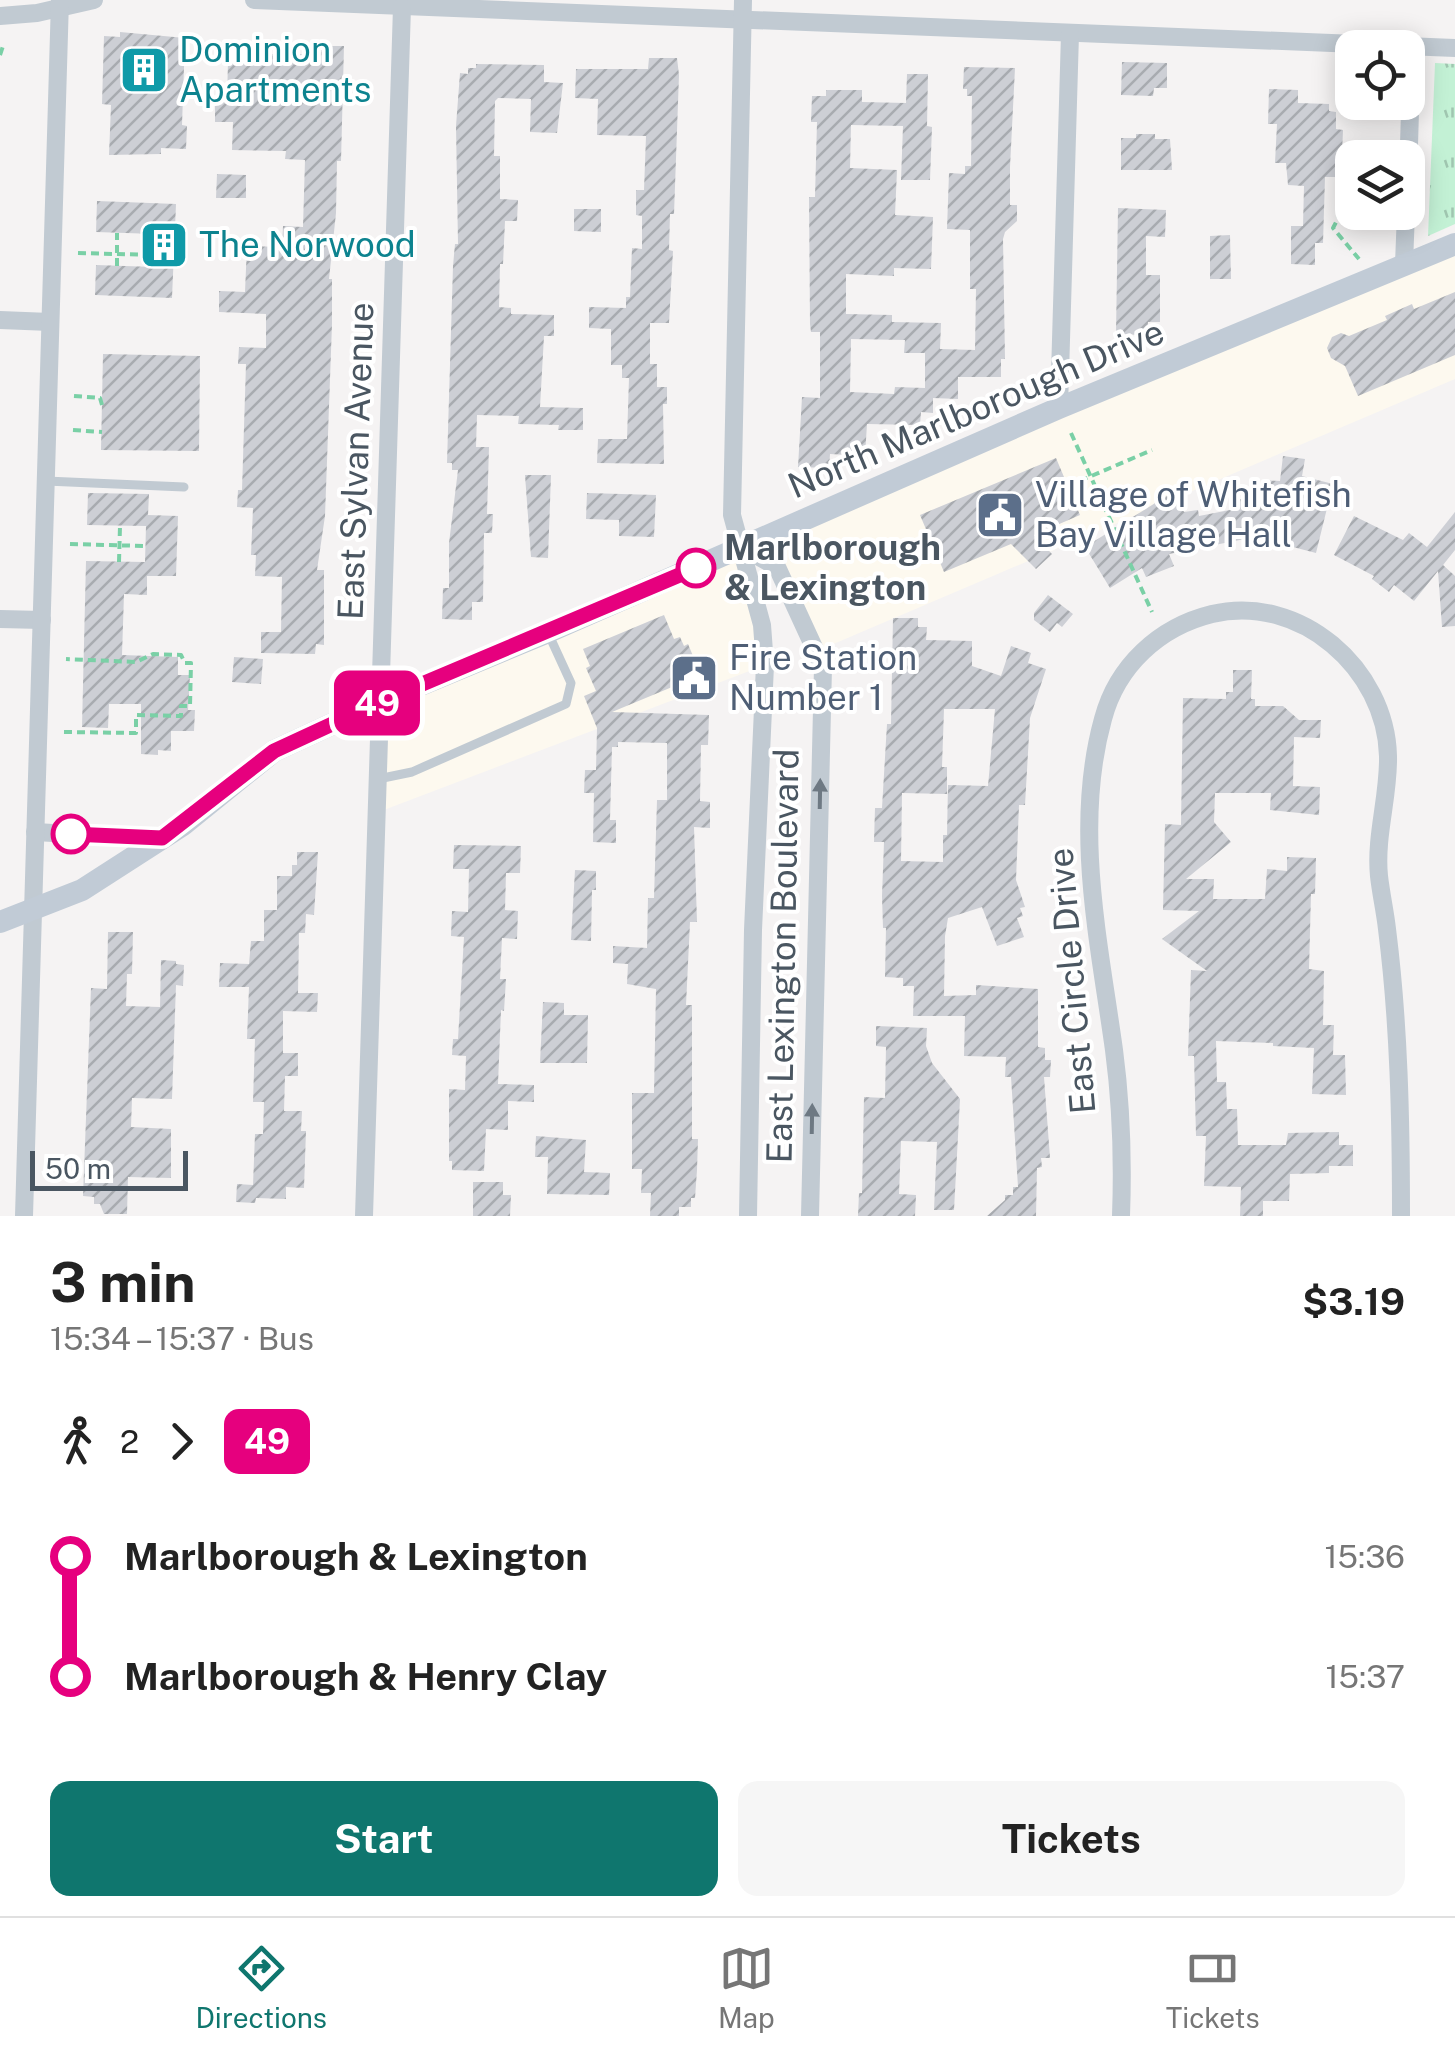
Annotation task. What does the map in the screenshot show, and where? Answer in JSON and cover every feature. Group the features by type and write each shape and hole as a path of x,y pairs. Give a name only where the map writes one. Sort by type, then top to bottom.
{"street":[{"path":"0,16 94,0"},
{"path":"254,0 1335,43"},
{"name":"East Lexington Boulevard","path":"743,0 732,515 762,624 765,664 748,1216"},
{"path":"24,1216 60,4"},
{"name":"East Sylvan Avenue","path":"364,1216 402,7"},
{"path":"1060,408 1070,34"},
{"path":"1425,47 1455,48"},
{"path":"1404,264 1405,230"},
{"name":"North Marlborough Drive","path":"0,922 82,890 162,838 274,751 1060,408 1455,244"},
{"path":"0,320 50,322"},
{"name":"East Lexington Boulevard","path":"743,548 777,568 823,666 810,1216"},
{"name":"East Circle Drive","path":"1121,1216 1114,1053 1091,896 1092,799 1103,719 1115,685 1136,657 1163,636 1198,618 1239,611 1265,612 1290,620 1337,648 1372,688 1384,720 1388,756 1378,846 1401,1113 1401,1216"},
{"path":"0,619 42,620"},
{"path":"35,832 162,838"}],"lane":[{"path":"46,481 184,486"},
{"path":"378,779 412,772 566,704 570,683 548,632"}],"path":[{"path":"0,55 4,43"},
{"path":"1336,230 1359,260"},
{"path":"116,266 117,233"},
{"path":"150,267 152,234"},
{"path":"78,253 152,256"},
{"path":"74,396 100,398 102,405"},
{"path":"73,430 102,432"},
{"path":"1071,433 1152,612"},
{"path":"1068,486 1152,450"},
{"path":"119,562 120,526"},
{"path":"70,544 145,546"},
{"path":"64,732 136,733 136,714 181,716 181,706 190,706 191,663 185,663 182,656 153,654 130,662 66,659"}],"shaded area":[{"path":"1455,244 1455,379 817,651 777,568 744,548 765,665 376,813 382,701"}],"green space":[{"path":"1435,63 1455,64 1455,224 1428,236"}],"building":[{"name":"Dominion Apartments","path":"120,32 185,38 182,125 187,126 186,149 161,148 161,154 109,155 111,105 102,104 104,36 120,37"},
{"path":"308,46 344,46 341,161 337,161 329,279 332,324 325,516 317,570 324,570 324,645 316,644 315,654 261,653 261,632 281,632 282,577 255,576 256,555 251,555 253,508 237,507 238,490 242,490 246,364 238,364 239,347 266,348 266,314 219,312 219,291 245,292 247,246 282,247 283,226 303,227 305,160 285,159 286,151 232,150 233,122 215,122 215,100 227,100 228,61 270,62 271,54 308,54"},
{"path":"649,58 677,58 679,75 674,214 670,214 669,250 673,251 669,323 650,323 650,364 657,364 657,387 667,387 667,404 663,404 664,464 597,463 598,439 627,439 629,378 622,378 622,365 611,365 611,329 589,328 589,307 626,308 626,297 630,297 632,248 642,249 642,216 636,215 636,190 644,190 646,136 597,135 598,99 575,98 576,69 648,69"},
{"path":"1122,62 1167,63 1167,88 1154,88 1153,96 1121,95"},
{"path":"476,64 544,65 544,82 563,83 557,133 530,132 531,99 495,101 494,156 500,156 500,199 518,200 517,221 505,221 499,307 511,308 511,314 554,315 554,336 544,336 540,407 583,408 583,430 518,424 519,416 477,415 476,447 489,447 487,514 493,514 492,533 484,533 483,602 472,602 472,620 442,619 443,588 449,588 449,543 458,470 452,470 452,463 447,463 453,266 458,244 456,126 460,73 468,74 468,68 476,68"},
{"path":"964,67 1015,68 1010,205 1017,205 1017,221 1003,239 1005,359 1001,359 1001,377 958,377 958,399 933,398 933,413 921,412 920,425 867,424 865,456 830,454 829,468 798,467 802,397 820,398 820,332 811,332 810,324 809,197 815,197 817,122 811,122 812,96 826,96 826,90 862,90 862,102 906,103 907,74 928,74 930,180 901,180 903,126 851,125 850,168 897,170 895,215 933,217 931,269 894,268 894,276 846,274 846,314 892,315 892,322 941,323 940,349 975,350 976,289 970,289 970,230 947,229 949,173 965,174 965,166 971,166 972,96 967,96 967,89 963,89","holes":["851,339 905,340 904,353 925,353 925,388 895,387 894,394 850,392"]},
{"path":"1269,89 1298,90 1298,103 1329,104 1329,111 1335,112 1336,129 1343,130 1343,140 1335,140 1335,177 1325,177 1323,243 1315,243 1315,265 1291,264 1291,226 1303,226 1304,186 1288,185 1286,163 1275,163 1277,124 1268,124"},
{"path":"1136,134 1170,139 1172,170 1121,170 1121,138 1136,138"},
{"path":"217,174 246,175 246,198 216,198"},
{"name":"The Norwood","path":"97,201 176,204 172,298 95,295 96,265 154,267 155,234 96,232"},
{"path":"1118,208 1166,210 1165,237 1146,236 1146,275 1160,275 1160,322 1148,322 1147,335 1116,334"},
{"path":"574,209 601,209 601,232 574,231"},
{"path":"1230,235 1231,279 1210,279 1210,236"},
{"path":"1455,292 1455,355 1358,396 1345,366 1331,358 1327,348 1332,337 1341,333 1349,336 1412,304 1414,309"},
{"path":"103,354 200,356 199,451 101,450"},
{"path":"1283,456 1305,459 1302,476 1333,484 1316,553 1255,537 1169,554 1174,566 1146,577 1142,568 1110,588 1085,547 1176,490 1184,512 1198,510 1199,516 1235,509 1235,499 1261,499 1263,480 1280,481"},
{"name":"Village of Whitefish Bay Village Hall","path":"1056,458 1080,515 1034,535 1052,554 1036,569 1011,544 944,572 920,515"},
{"path":"525,475 551,475 548,558 531,557"},
{"path":"88,493 149,494 148,515 178,516 176,576 147,576 147,595 124,594 122,655 178,657 178,675 190,675 188,710 195,710 194,731 171,731 171,751 158,750 158,755 141,754 141,704 109,704 108,728 82,727 86,561 145,562 146,526 87,525"},
{"path":"587,493 656,495 654,537 619,536 619,520 586,519"},
{"path":"1455,512 1455,550 1443,565 1455,576 1455,626 1442,627 1438,571 1414,601 1394,585 1389,592 1372,579 1374,576 1334,555 1354,516 1403,540 1409,533 1427,547"},
{"path":"1048,595 1073,614 1062,627 1057,623 1050,632 1034,620 1034,613"},
{"path":"664,615 674,639 680,637 684,646 688,644 701,675 612,712 709,715 708,745 701,745 700,801 710,802 710,828 694,827 697,922 690,922 686,1005 692,1005 692,1139 698,1139 697,1170 695,1198 691,1198 691,1207 679,1207 679,1216 650,1216 651,1193 641,1193 642,1169 632,1169 632,1093 654,1093 656,989 627,984 628,964 613,963 613,946 647,948 648,898 654,898 657,800 667,800 667,743 618,742 618,747 612,747 610,820 616,820 616,843 593,842 594,793 584,793 585,770 596,770 597,728 584,696 596,691 583,649"},
{"path":"893,618 918,618 918,627 927,627 926,640 972,641 972,666 1001,676 1011,646 1031,653 1028,663 1046,669 1030,718 1025,805 1019,805 1016,880 1025,907 1020,908 1023,916 1017,918 1024,937 997,946 982,907 948,918 945,936 944,996 976,995 976,985 1038,989 1038,1047 1045,1048 1045,1060 1051,1060 1050,1077 1044,1077 1050,1158 1041,1158 1042,1167 1037,1168 1036,1216 987,1216 1005,1200 1005,1195 1013,1195 1013,1187 1018,1187 1011,1077 1005,1077 1006,1057 964,1056 965,1016 913,1016 914,986 903,986 903,978 885,977 884,842 874,842 875,808 882,808 887,724 891,724","holes":["944,709 995,709 988,786 948,785 943,862 901,861 902,793 947,794 947,767 942,767"]},
{"path":"234,657 263,659 261,684 232,682"},
{"path":"1233,670 1252,670 1251,699 1255,699 1255,706 1283,706 1299,720 1321,720 1320,738 1294,737 1293,786 1320,787 1319,815 1270,810 1271,793 1215,793 1214,822 1231,842 1186,879 1214,879 1213,899 1265,899 1267,869 1287,871 1287,857 1316,858 1309,969 1324,971 1323,1025 1334,1025 1333,1055 1345,1055 1346,1095 1312,1094 1314,1048 1273,1043 1216,1041 1217,1082 1226,1082 1227,1109 1237,1109 1238,1145 1286,1145 1288,1133 1339,1132 1339,1145 1353,1145 1353,1166 1329,1166 1329,1173 1290,1174 1289,1201 1263,1201 1263,1216 1240,1216 1241,1187 1204,1186 1206,1136 1196,1136 1194,1056 1188,1056 1191,970 1207,971 1162,939 1199,911 1163,910 1165,824 1181,825 1183,698 1226,699 1226,692 1233,692"},
{"path":"454,845 521,846 520,873 506,873 505,910 518,911 517,939 502,938 500,979 506,979 498,1084 534,1085 534,1102 508,1101 508,1130 486,1129 484,1171 452,1170 449,1161 449,1089 465,1090 466,1056 452,1055 453,1039 458,1039 464,937 451,936 452,911 468,912 469,869 453,869"},
{"path":"297,852 318,852 314,915 306,914 305,933 299,933 298,993 318,993 317,1012 283,1011 283,1053 298,1053 298,1076 285,1076 284,1111 302,1111 301,1131 306,1131 304,1188 286,1187 286,1199 236,1202 237,1184 253,1185 255,1134 263,1134 264,1102 253,1102 255,1039 247,1039 249,987 219,987 220,963 249,964 251,941 264,941 264,910 277,910 277,876 292,876"},
{"path":"575,870 596,871 591,941 571,940"},
{"path":"108,932 133,932 126,1006 160,1007 161,960 184,965 183,986 176,985 172,1099 132,1098 131,1127 171,1129 171,1178 128,1177 127,1214 104,1214 100,1204 94,1204 94,1197 83,1196 91,988 107,989"},
{"path":"543,1002 564,1003 564,1015 588,1015 587,1063 540,1063"},
{"path":"876,1026 927,1028 926,1046 932,1063 960,1099 954,1210 934,1210 937,1142 901,1141 899,1194 916,1195 915,1216 858,1216 864,1097 885,1098 886,1047 876,1046"},
{"path":"536,1136 586,1140 584,1172 610,1173 609,1195 547,1194 548,1157 535,1157"},
{"path":"473,1182 503,1182 503,1195 511,1195 510,1216 473,1216"}],"bus line":[{"name":"49","path":"71,834 162,838 274,751 696,568"}],"place":[{"name":"Dominion Apartments","path":"144,70"},
{"name":"The Norwood","path":"164,245"},
{"name":"Village of Whitefish Bay Village Hall","path":"1000,515"},
{"name":"Marlborough & Lexington","path":"696,568"},
{"name":"Fire Station Number 1","path":"694,678"}]}
